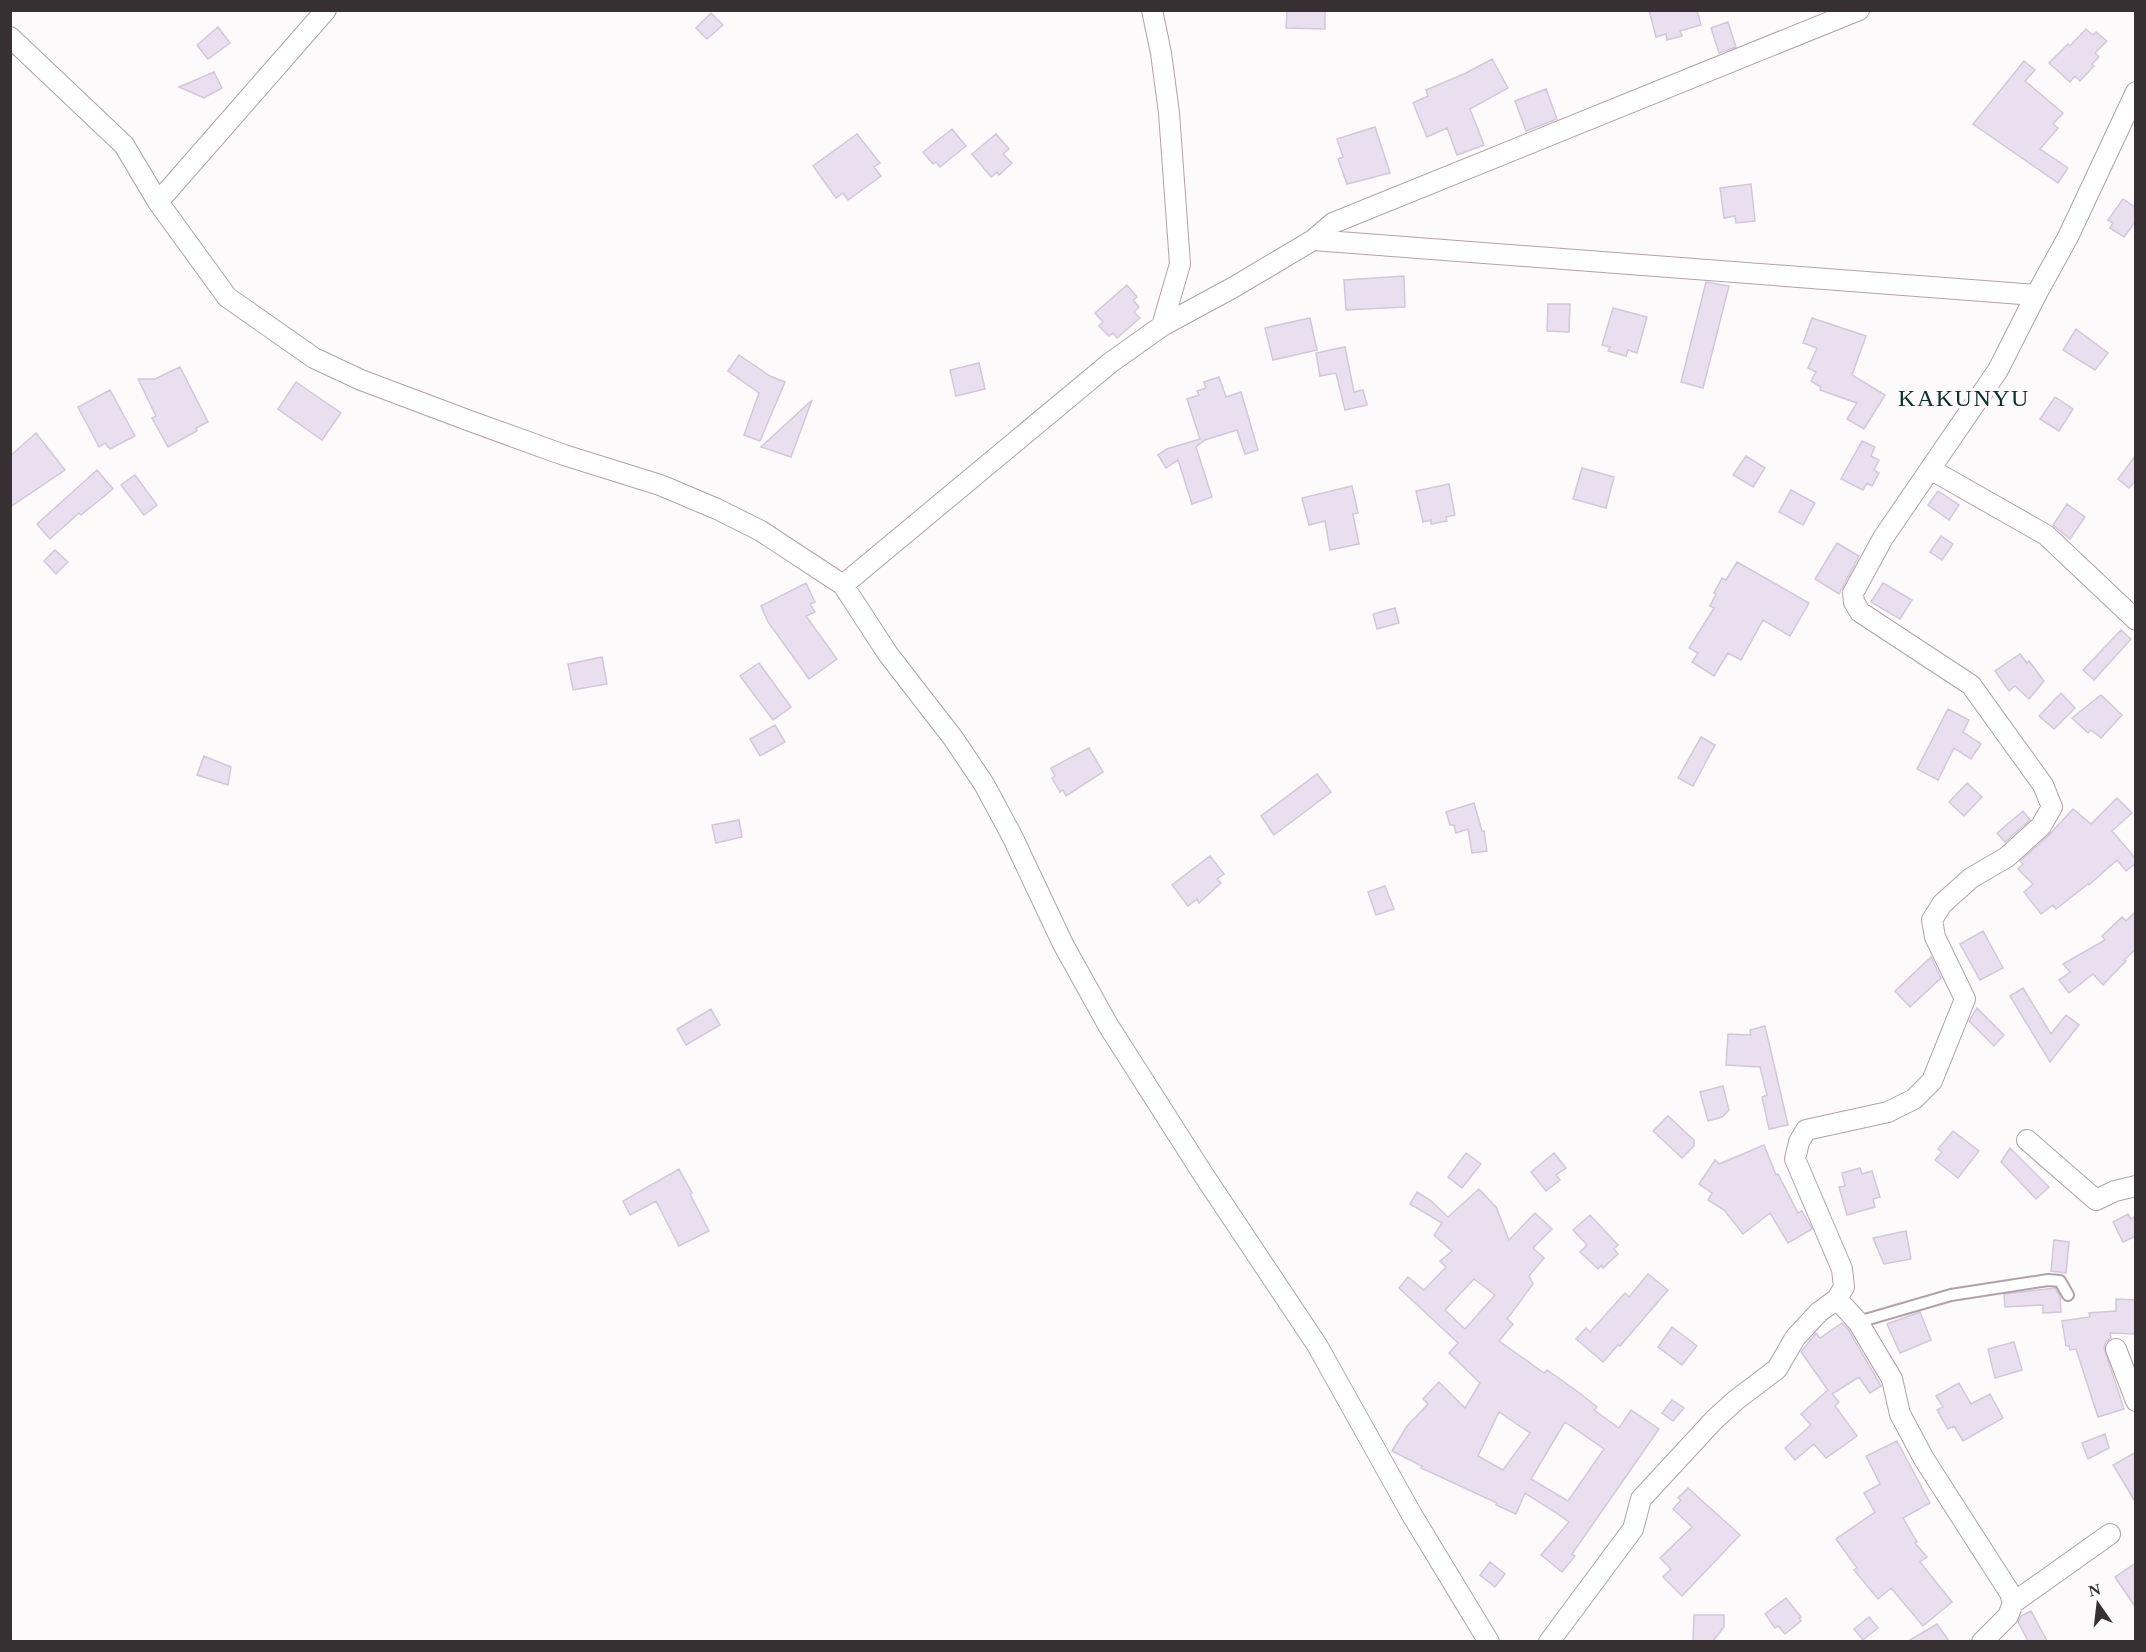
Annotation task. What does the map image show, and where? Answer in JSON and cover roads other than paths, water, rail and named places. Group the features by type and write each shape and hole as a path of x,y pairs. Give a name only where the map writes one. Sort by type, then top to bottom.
{"street":[{"path":"158,202 326,10"},
{"path":"1152,10 1161,53 1169,113 1180,264 1162,326"},
{"path":"843,585 1110,363 1162,326 1313,240 1333,223 1849,12"},
{"path":"10,37 124,145 158,202 227,297 314,358 361,380 470,421 660,486 717,508 760,531 843,585 888,654 953,738 984,784 1012,836 1063,944 1108,1024 1203,1174 1317,1345 1412,1515 1489,1641"},
{"path":"1549,1641 1632,1528 1641,1499 1714,1420 1777,1369 1796,1338 1819,1312 1837,1299 1844,1287 1842,1269 1795,1159 1799,1142 1806,1130 1888,1112 1914,1099 1932,1081 1965,999 1935,937 1932,920 1942,904 1971,878 2007,857 2041,826 2052,807 2043,785 1971,685 1860,612 1854,602 1853,593 1884,538 1998,370 2068,237 2136,92"},
{"path":"1313,240 2036,295"},
{"path":"1930,469 2046,535 2136,620"},
{"path":"2027,1140 2096,1200 2115,1191 2136,1186"},
{"path":"1837,1299 1857,1322 1892,1379 1900,1414 1924,1459 2010,1593 2013,1603"},
{"path":"2116,1350 2136,1401"},
{"path":"1982,1641 2008,1616 2013,1603 2110,1534"}],"lane":[{"path":"1857,1322 1951,1295 2048,1280 2060,1281 2067,1295"}],"district":[{"name":"KAKUNYU","path":"1964,398"}]}
